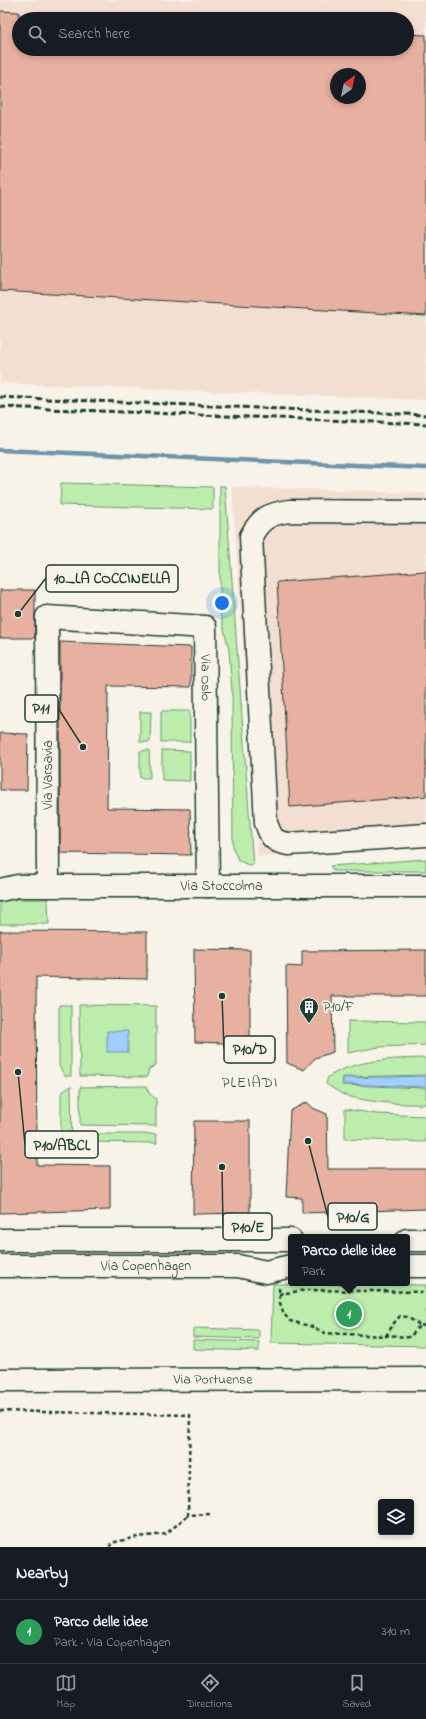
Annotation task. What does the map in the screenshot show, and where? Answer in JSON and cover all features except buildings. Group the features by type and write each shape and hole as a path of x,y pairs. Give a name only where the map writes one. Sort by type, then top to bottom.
{"street":[{"path":"426,512 289,510 276,513 265,518 256,527 251,536 266,823 271,836 280,843 289,844 426,836"},
{"name":"Via Varsavia","path":"47,617 48,886"},
{"name":"Via Oslo","path":"47,617 205,627 208,886"},
{"name":"Via Stoccolma","path":"6,886 426,886"},
{"name":"Via Copenhagen","path":"0,1240 275,1240"},
{"path":"253,1268 250,1259 251,1250 275,1240 282,1252 281,1274"},
{"path":"410,1240 426,1240"},
{"name":"Via Copenhagen","path":"0,1266 238,1266 281,1274"},
{"path":"410,1266 426,1266"},
{"name":"Via Portuense","path":"5,1378 426,1379"}],"path":[{"path":"281,1274 279,1294 284,1314 290,1321 310,1326 325,1333 386,1336 395,1334 402,1338 410,1337 420,1325"},
{"path":"279,1294 307,1290 426,1292"},
{"path":"386,1336 394,1322 400,1316 407,1317 420,1325 426,1326"},
{"path":"0,1411 190,1415 188,1515"},
{"path":"111,1547 111,1543 131,1538 166,1534 188,1515 211,1514"}],"shaded area":[{"path":"0,0 426,0 426,400 0,383"},
{"path":"232,487 426,493 426,847 258,856"}],"green space":[{"path":"61,483 213,487 213,509 60,505"},
{"path":"220,486 225,486 253,865 248,865 238,860 233,848 232,692 229,650 220,613"},
{"path":"161,711 190,711 190,742 161,742"},
{"path":"140,712 151,712 150,742 140,742"},
{"path":"149,750 150,778 140,778 140,751"},
{"path":"162,750 190,751 190,781 162,780"},
{"path":"426,859 426,871 334,871 330,866"},
{"path":"0,899 48,899 49,924 0,924"},
{"path":"59,1005 71,1005 71,1076 65,1076 59,1066"},
{"path":"79,1005 156,1006 156,1065 149,1069 147,1077 80,1076"},
{"path":"348,1021 426,1022 426,1045 379,1047 348,1053"},
{"path":"426,1058 426,1075 343,1077 342,1085 426,1088 426,1104 371,1101 350,1097 326,1084 328,1077 339,1071 363,1063"},
{"path":"71,1086 72,1145 61,1144 61,1093"},
{"path":"146,1086 149,1093 156,1099 156,1126 80,1125 80,1087"},
{"path":"345,1109 377,1114 426,1116 426,1142 345,1139"},
{"path":"81,1134 156,1134 157,1143 81,1142"},
{"path":"273,1284 288,1284 288,1286 426,1285 426,1346 271,1343"},
{"path":"193,1328 259,1330 259,1339 193,1337"},
{"path":"193,1340 259,1342 259,1351 193,1349"}],"water":[{"path":"107,1031 128,1031 128,1052 107,1052"},
{"path":"426,1076 426,1087 343,1084 343,1078"}],"waterway":[{"path":"0,450 426,468"}],"railway":[{"path":"0,397 426,415"},
{"path":"0,407 426,424"}],"place":[{"name":"10_LA COCCINELLA","path":"18,614"},
{"name":"P11","path":"83,747"},
{"name":"P10/D","path":"222,996"},
{"name":"P10/F","path":"309,1024"},
{"name":"P10/ABCL","path":"18,1072"},
{"name":"P10/G","path":"308,1141"},
{"name":"P10/E","path":"222,1167"},
{"name":"Parco delle idee","path":"349,1314"}],"district":[{"name":"PLEIADI","path":"250,1083"}]}
